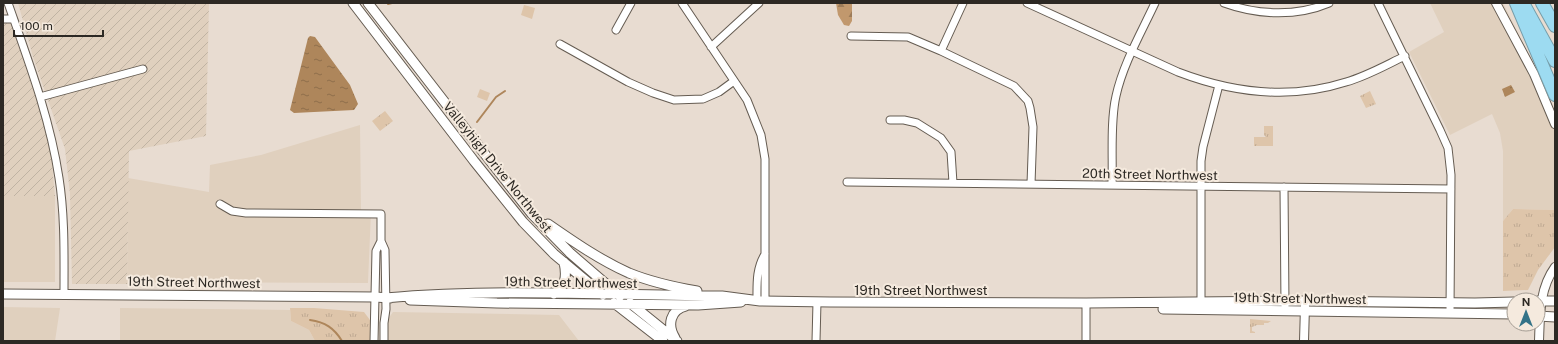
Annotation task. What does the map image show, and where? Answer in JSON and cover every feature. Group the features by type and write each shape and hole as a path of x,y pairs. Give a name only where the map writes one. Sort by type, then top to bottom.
{"highway":[{"path":"1516,3 1555,95"},
{"path":"1523,3 1555,61"},
{"path":"1542,3 1555,26"},
{"path":"1548,3 1555,14"}],"main road":[{"name":"Valleyhigh Drive Northwest","path":"352,3 511,208 534,234 602,294"},
{"name":"Valleyhigh Drive Northwest","path":"368,3 532,214 617,299 663,341"},
{"path":"532,214 582,248 609,264 671,287 722,296"},
{"path":"554,294 563,286 566,279 564,262"},
{"name":"19th Street Northwest","path":"3,294 375,297 424,301 617,299 722,296 761,301"},
{"name":"19th Street Northwest","path":"385,298 415,295 602,294 617,299"},
{"name":"Valleyhigh Drive Northwest","path":"617,299 632,304 677,341"},
{"name":"19th Street Northwest","path":"632,304 698,305 761,301 1086,303 1201,306 1450,308 1506,313"},
{"name":"19th Street Northwest","path":"1450,308 1506,303"},
{"path":"677,341 671,328 672,316 680,308 698,305"}],"street":[{"path":"8,3 40,97 52,143 60,188 64,233 64,294"},
{"path":"616,30 631,3"},
{"path":"682,3 750,106 758,124 764,147 765,254 760,263 757,275 761,301"},
{"path":"711,47 759,3"},
{"path":"941,51 963,3"},
{"path":"1027,3 1190,76 1241,90 1270,93 1312,90 1341,84 1360,77 1405,56"},
{"path":"1112,185 1115,103 1120,82 1155,3"},
{"path":"1224,3 1246,10 1272,13 1304,10 1329,3"},
{"path":"1378,3 1446,141 1452,189 1450,308"},
{"path":"1496,3 1534,74 1555,124"},
{"path":"3,19 13,18"},
{"path":"851,36 908,37 1014,86 1028,101 1030,108 1032,127 1032,184"},
{"path":"560,44 614,75 653,93 674,100 703,99 720,92 734,81"},
{"path":"40,97 143,69"},
{"path":"1201,306 1201,161 1203,147 1219,85"},
{"path":"890,120 904,120 918,123 941,138 951,152 952,183"},
{"name":"20th Street Northwest","path":"848,182 1452,189"},
{"path":"1284,187 1284,306"},
{"path":"220,204 232,211 246,213 381,214 381,242 385,250 386,309 384,341"},
{"path":"374,341 376,251 381,242"},
{"path":"1543,292 1547,280 1555,267"},
{"path":"816,341 817,302"},
{"path":"1086,303 1086,341"},
{"path":"1304,341 1305,306"}],"shaded area":[{"path":"18,3 209,3 206,136 129,151 127,284 72,284 70,194 65,149 33,57"},
{"path":"1430,3 1503,3 1530,57 1555,113 1555,210 1513,209 1503,221 1503,151 1500,133 1492,114 1450,135 1409,52 1444,32"},
{"path":"3,22 11,22 42,116 51,153 55,196 3,196"},
{"path":"360,125 361,211 371,211 368,283 173,282 127,284 128,178 209,192 210,165 261,155"},
{"path":"3,196 55,196 55,282 3,282"},
{"path":"3,307 60,308 55,341 3,341"},
{"path":"120,308 290,310 291,321 309,330 315,341 120,341"},
{"path":"393,312 559,315 579,341 388,341 388,319"}],"green space":[{"path":"836,3 852,3 852,21 849,26 844,25 838,15"},
{"path":"524,5 535,8 532,19 521,15"},
{"path":"480,89 490,93 487,101 477,97"},
{"path":"1370,91 1376,104 1366,108 1360,96"},
{"path":"385,111 393,121 380,131 372,121"},
{"path":"1264,126 1273,126 1273,146 1254,146 1254,137 1266,137 1264,135"},
{"path":"1513,209 1555,210 1555,247 1538,270 1528,290 1503,291 1503,221"},
{"path":"290,308 314,308 364,312 370,320 370,341 315,341 309,330 291,321"},
{"path":"1250,319 1271,321 1264,323 1264,325 1252,327 1252,331 1255,333 1250,333"}],"water":[{"path":"310,36 315,37 350,85 358,104 354,110 294,113 290,110 308,38"},
{"path":"1511,85 1515,92 1505,97 1502,89"}],"waterway":[{"path":"388,4 392,3"},
{"path":"477,122 496,97 505,91"},
{"path":"310,320 329,326 342,341"}]}
